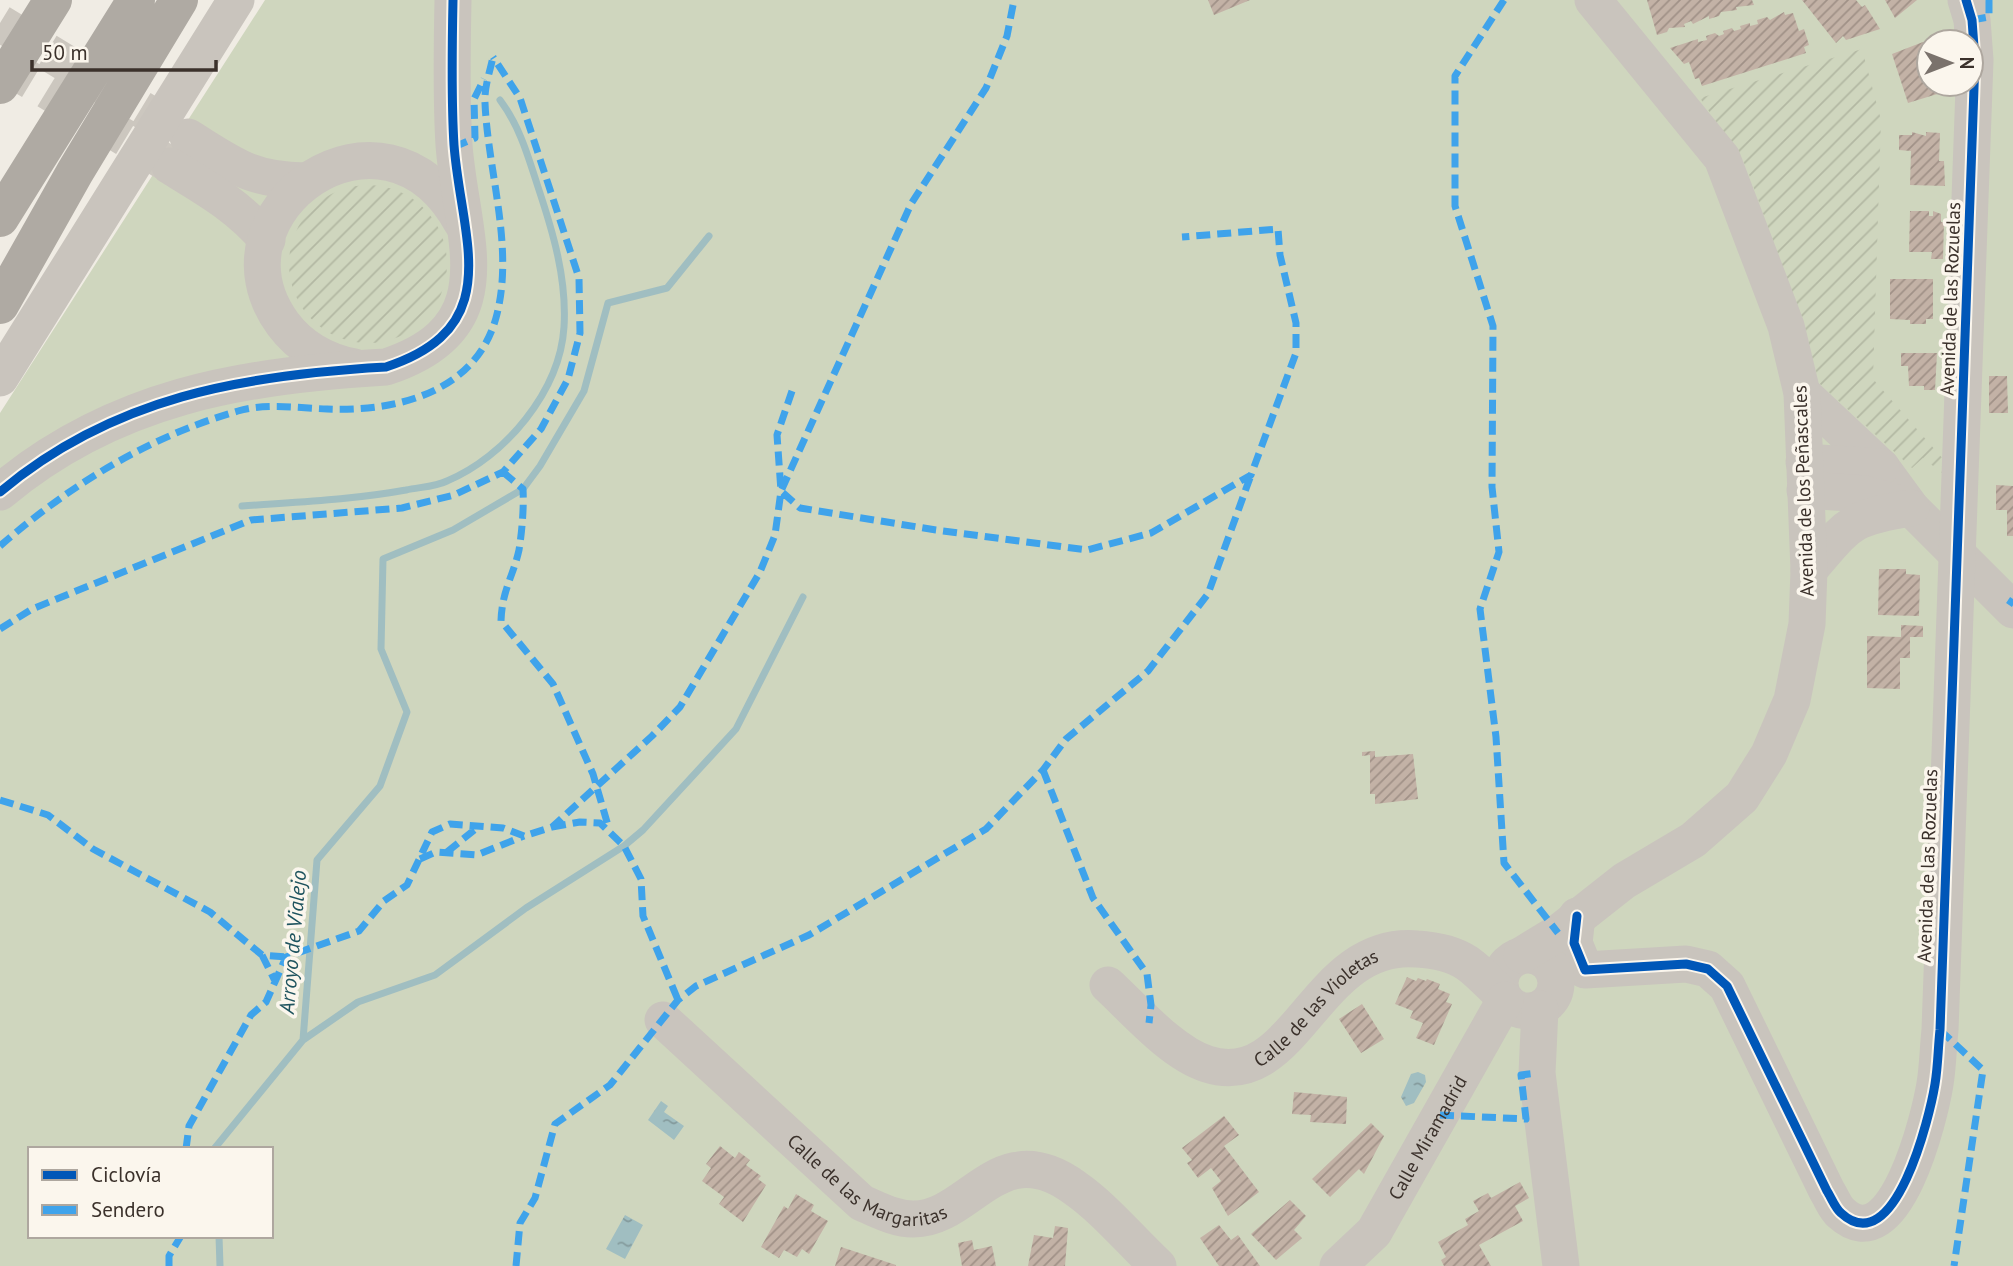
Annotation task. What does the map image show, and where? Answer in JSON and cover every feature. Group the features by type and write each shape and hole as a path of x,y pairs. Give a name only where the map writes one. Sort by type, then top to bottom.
{"highway":[{"path":"0,85 53,0"},
{"path":"0,218 136,0"},
{"path":"0,305 75,172 179,0"}],"street":[{"path":"0,378 236,0"},
{"path":"0,492 28,468 99,427 152,404 212,387 387,367 411,358 433,345 451,326 463,303 470,278 470,253 454,147 453,0"},
{"name":"Avenida de los Peñascales","path":"1531,983 1568,925 1624,881 1693,840 1742,797 1769,754 1792,700 1807,624 1808,570 1802,393 1786,326 1722,158 1593,0"},
{"name":"Avenida de las Rozuelas","path":"1531,983 1686,964 1708,969 1727,986 1826,1191 1841,1214 1861,1222 1879,1219 1891,1209 1915,1156 1935,1083 1975,60 1972,20 1966,0"},
{"path":"267,240 250,219 225,200 179,151 272,180 305,181"},
{"path":"361,368 336,363 312,352 285,326 267,292 264,266 267,240 275,218 288,198 305,181 329,168 355,161 383,162 409,169 432,183 451,203 464,227"},
{"path":"1802,393 1881,467 1911,508 1957,551 2013,610"},
{"path":"1804,476 1881,467"},
{"path":"1804,476 1911,508"},
{"path":"1808,570 1842,530 1868,515 1911,508"},
{"path":"1561,1266 1537,1073 1531,983 1574,943 1568,925"},
{"name":"Calle de las Violetas","path":"1108,985 1187,1057 1209,1065 1233,1067 1260,1060 1282,1044 1337,977 1383,951 1410,948 1439,951 1467,963 1531,983"},
{"name":"Calle Miramadrid","path":"1338,1266 1374,1232 1531,983"},
{"name":"Calle de las Margaritas","path":"663,1020 862,1203 894,1216 915,1219 937,1215 999,1174 1028,1170 1049,1174 1075,1187 1157,1266"}],"green space":[{"path":"265,0 2013,0 2013,1266 0,1266 0,413"},
{"path":"1862,49 1881,120 1873,379 1944,460 1942,473 1923,458 1912,468 1820,384 1796,305 1746,166 1700,98"},
{"path":"368,185 398,191 424,208 441,234 447,264 441,294 424,320 398,337 368,343 338,337 312,320 295,294 289,264 295,234 312,208 338,191"}],"water":[{"path":"1418,1072 1425,1075 1426,1082 1414,1103 1406,1106 1401,1097 1411,1074"},
{"path":"661,1101 668,1106 664,1112 684,1126 674,1140 648,1120"},
{"path":"625,1215 643,1225 625,1259 606,1249"}],"building":[{"path":"1208,0 1250,0 1214,15"},
{"path":"1647,0 1752,0 1754,5 1736,7 1737,10 1721,12 1719,16 1709,19 1709,16 1693,24 1691,21 1684,24 1685,27 1669,28 1667,32 1657,35"},
{"path":"1802,0 1856,0 1862,7 1865,5 1880,29 1846,40 1843,36 1836,43"},
{"path":"1885,0 1917,0 1895,18"},
{"path":"1784,12 1785,15 1793,13 1799,31 1804,29 1809,45 1804,47 1806,53 1702,86 1699,78 1695,79 1689,62 1684,64 1670,48 1698,39 1698,42 1707,40 1706,36 1715,33 1719,36 1724,34 1723,31 1741,29 1740,26 1750,23 1750,26 1758,24 1757,20 1767,17 1770,20"},
{"path":"1915,45 1915,98 1924,98 1908,103 1892,54"},
{"path":"1912,132 1926,136 1926,132 1940,133 1939,161 1944,161 1945,186 1910,185 1911,151 1899,150 1899,135 1912,135"},
{"path":"1910,211 1929,211 1929,216 1933,216 1933,211 1941,214 1941,222 1944,222 1943,259 1931,259 1932,252 1909,252"},
{"path":"1890,279 1933,279 1933,319 1926,319 1926,324 1910,324 1910,320 1890,319"},
{"path":"1901,353 1937,353 1935,390 1924,390 1924,386 1909,386 1908,366 1901,366"},
{"path":"1989,376 2007,376 2008,413 1989,413"},
{"path":"1996,485 2013,486 2013,536 2007,536 2007,510 1996,510"},
{"path":"1879,569 1906,569 1906,574 1920,575 1919,616 1878,615"},
{"path":"1901,625 1923,626 1923,637 1910,637 1910,658 1900,658 1900,689 1867,688 1867,636 1901,637"},
{"path":"1375,751 1375,757 1413,754 1418,799 1375,804 1375,794 1370,794 1370,755 1362,756 1362,752"},
{"path":"1407,977 1416,981 1418,978 1427,979 1440,984 1438,989 1450,994 1446,1002 1452,1004 1434,1045 1416,1038 1423,1023 1410,1018 1413,1011 1395,1004"},
{"path":"1362,1004 1384,1039 1361,1053 1339,1019"},
{"path":"1294,1092 1347,1097 1346,1124 1310,1122 1311,1115 1292,1114"},
{"path":"1224,1116 1239,1135 1224,1146 1259,1192 1228,1216 1212,1188 1221,1181 1211,1168 1198,1178 1187,1163 1192,1160 1182,1148"},
{"path":"1371,1123 1384,1136 1364,1174 1359,1169 1330,1197 1312,1179"},
{"path":"720,1146 735,1158 739,1152 750,1160 746,1165 761,1176 758,1179 766,1185 743,1222 719,1204 724,1197 702,1181 711,1168 706,1164"},
{"path":"1520,1182 1529,1198 1515,1206 1523,1221 1479,1245 1491,1266 1444,1266 1441,1260 1446,1257 1438,1242 1468,1225 1465,1219 1479,1211 1473,1201 1488,1193 1491,1198"},
{"path":"796,1194 814,1205 811,1211 828,1221 809,1254 802,1249 797,1257 784,1250 779,1258 761,1247 784,1206 788,1209"},
{"path":"1290,1200 1306,1216 1294,1230 1302,1238 1276,1260 1251,1234"},
{"path":"1219,1225 1231,1240 1238,1235 1260,1266 1219,1266 1200,1238"},
{"path":"1055,1226 1068,1228 1065,1266 1028,1266 1034,1235 1053,1238"},
{"path":"972,1240 974,1250 992,1246 996,1266 962,1266 958,1243"},
{"path":"841,1247 896,1265 896,1266 835,1266"}],"waterway":[{"path":"242,506 365,496 442,483 469,470 489,456 526,419 541,398 560,351 564,327 561,273 549,221 527,153 500,100"},
{"name":"Arroyo de Vialejo","path":"216,1147 303,1040 317,860 380,786 407,712 381,649 383,559 453,530 523,489 540,466 584,391 608,303 667,288 709,236"},
{"path":"303,1040 358,1002 435,975 526,908 624,846 643,830 736,729 803,597"},
{"name":"Arroyo de Vialejo","path":"219,1238 220,1266"}],"tunnel":[{"path":"0,23 187,137"},
{"path":"0,62 170,165"}],"marked path":[{"path":"186,1147 189,1126 251,1015 266,1002 286,957 359,931 384,901 407,885 432,832 450,824 503,828 524,836 552,827 680,707 760,572 775,535 781,491 911,204 986,88 1007,36 1014,0"},
{"path":"1504,0 1455,76 1455,206 1493,326 1492,487 1499,552 1480,609 1496,737 1504,863 1558,933"},
{"path":"1972,20 1989,17 1989,0"},
{"path":"0,546 82,483 173,434 238,411 259,407 354,409 407,401 431,392 453,379 472,362 487,341 497,314 503,262 485,103 493,57"},
{"path":"0,629 32,609 251,520 402,508 454,495 503,472 541,429 568,379 580,333 579,278 520,98 493,57"},
{"path":"454,147 475,138 474,99 484,79"},
{"path":"792,391 777,435 781,491 800,508 1087,550 1151,533 1251,475 1296,353 1296,323 1280,255 1278,229 1182,237"},
{"path":"503,472 523,489 523,504 519,550 506,592 501,621 553,684 593,774 609,829"},
{"path":"516,1266 520,1223 535,1198 555,1124 610,1085 678,1000 696,986 809,935 986,829 1043,770 1066,739 1148,671 1208,594 1251,475"},
{"path":"2009,605 2013,599"},
{"path":"1043,770 1093,898 1147,974 1151,1005 1149,1023"},
{"path":"0,800 48,815 93,849 210,912 262,955 286,957"},
{"path":"552,827 580,822 600,823 624,846 641,879 643,916 678,1000"},
{"path":"447,852 478,827"},
{"path":"420,859 436,852 477,855 524,836"},
{"path":"262,955 275,981"},
{"path":"1940,1030 1983,1070 1954,1266"},
{"path":"1440,1115 1526,1119 1521,1075 1537,1073"},
{"path":"169,1266 169,1256 180,1238"}],"cycle path":[{"path":"0,492 43,460 88,434 134,413 231,385 281,377 386,367 424,350 449,329 463,304 468,276 468,246 454,145 453,0"},
{"path":"1577,916 1574,943 1585,970 1686,964 1708,969 1727,986 1837,1208 1860,1223 1878,1218 1893,1202 1917,1152 1935,1084 1940,1030 1975,60 1972,20 1966,0"}]}
